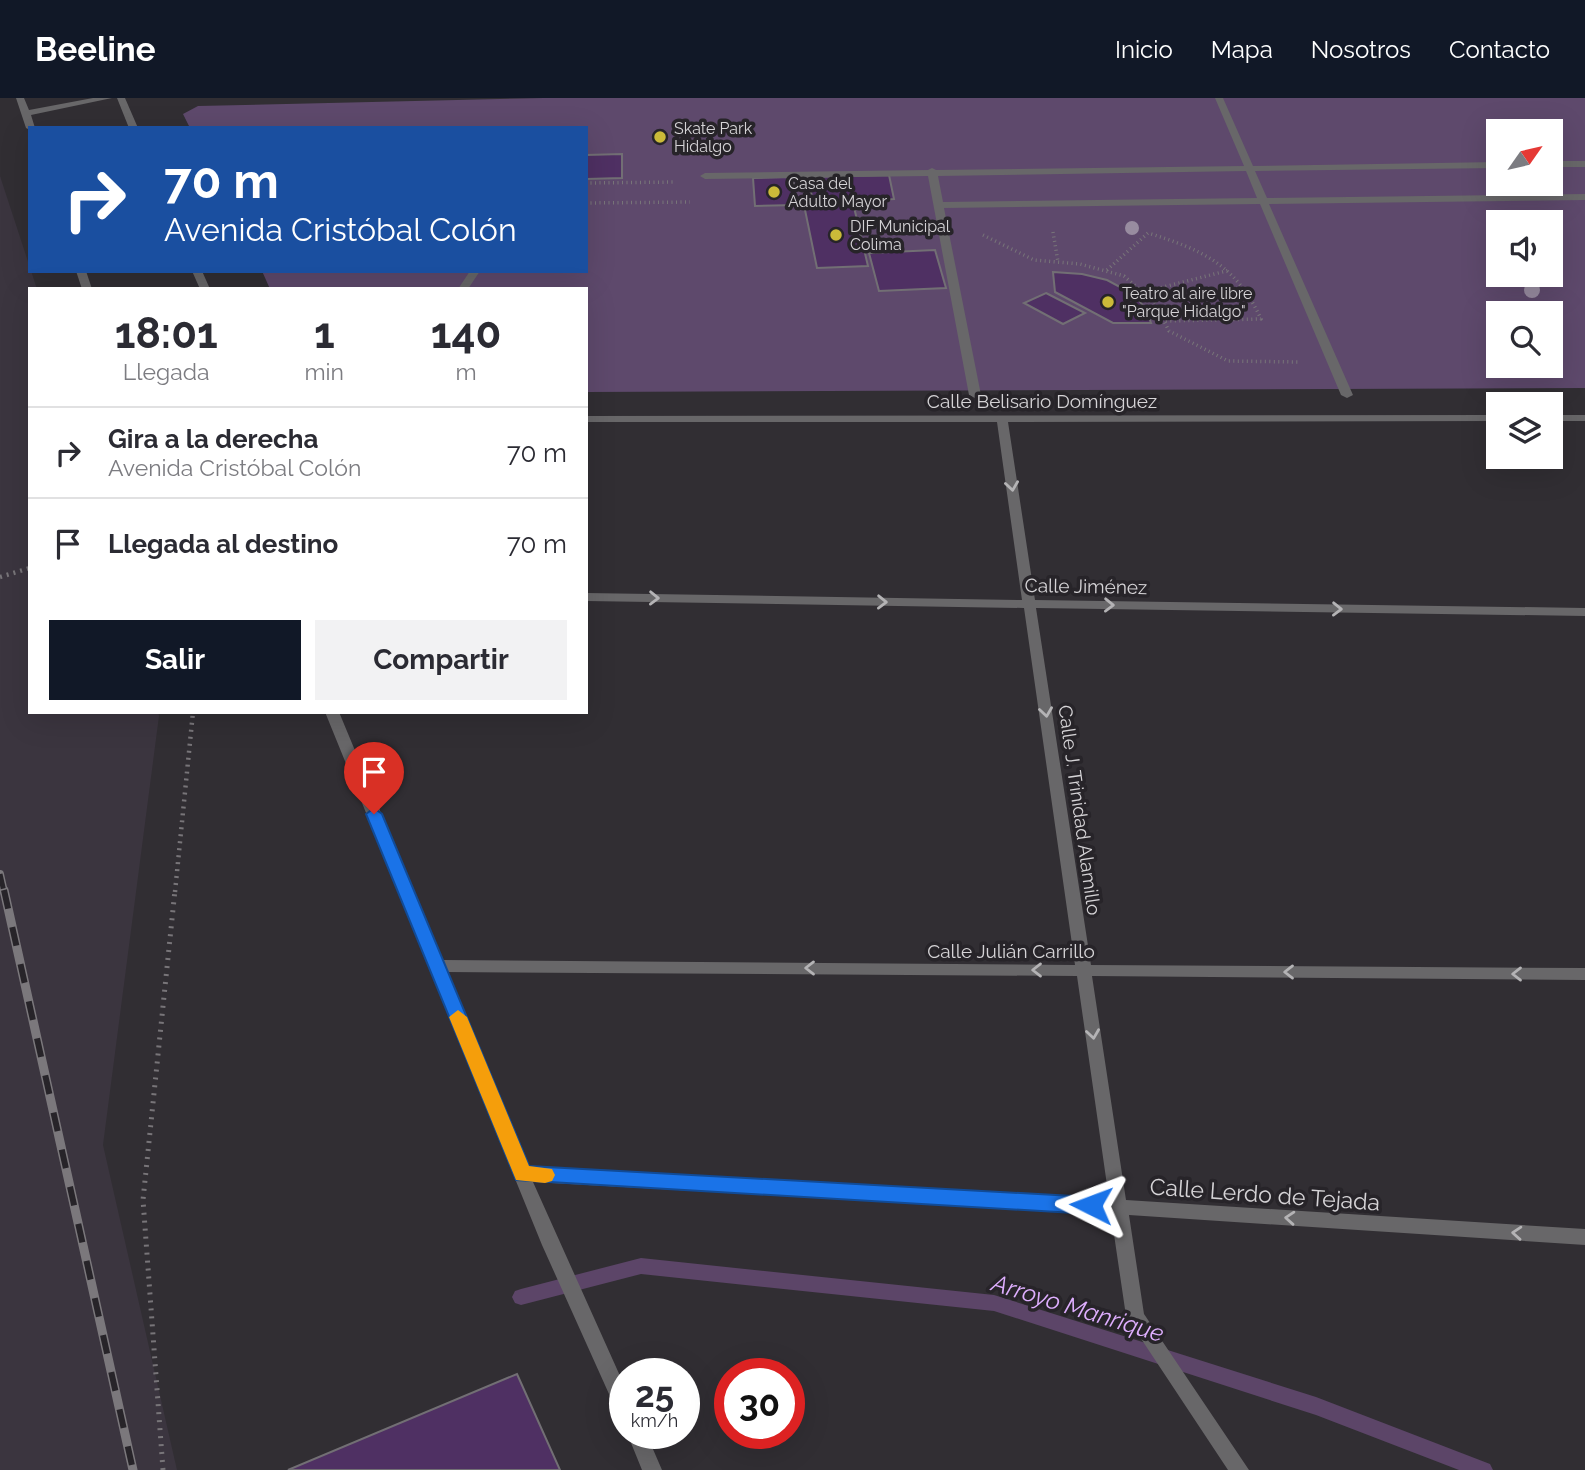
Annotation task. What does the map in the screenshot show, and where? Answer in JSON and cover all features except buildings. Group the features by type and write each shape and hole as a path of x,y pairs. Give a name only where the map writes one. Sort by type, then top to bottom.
{"street":[{"path":"20,98 30,126"},
{"path":"25,113 108,98"},
{"path":"121,98 133,126"},
{"path":"1219,98 1347,395"},
{"path":"1563,164 1585,164"},
{"path":"705,176 1486,165"},
{"path":"932,171 975,395"},
{"path":"939,210 1263,201 1585,197"},
{"name":"Calle Belisario Domínguez","path":"588,419 1486,418"},
{"path":"1563,418 1585,418"},
{"name":"Calle J. Trinidad Alamillo","path":"1003,419 1135,1316 1239,1470"},
{"name":"Calle Jiménez","path":"588,597 1585,612"},
{"path":"333,714 551,1245 609,1373"},
{"name":"Calle Julián Carrillo","path":"437,966 1585,974"},
{"name":"Calle Lerdo de Tejada","path":"523,1174 1118,1207 1585,1237"},
{"path":"643,1449 652,1470"}],"path":[{"path":"588,183 679,182"},
{"path":"588,203 692,202"},
{"path":"939,210 1041,262 1107,270 1148,291 1160,306 1168,331 1228,361 1333,362"},
{"path":"1052,222 1058,262"},
{"path":"1107,270 1148,233 1195,247 1230,270 1252,296 1261,319 1166,321"},
{"path":"1148,291 1230,270"},
{"path":"0,576 28,569"},
{"path":"163,1470 144,1200 193,714"}],"shaded area":[{"path":"544,98 1585,98 1585,388 588,392 588,287 269,287 263,273 588,273 588,126 189,126 183,114 198,106"},
{"path":"0,176 28,262 28,273 32,273 36,287 28,287 28,714 159,716 103,1145 177,1470 0,1470"}],"waterway":[{"name":"Arroyo Manrique","path":"521,1297 641,1266 994,1303 1316,1406 1483,1470"}],"railway":[{"path":"0,874 4,892"},
{"path":"4,890 133,1470"}],"slow traffic":[{"path":"458,1017 523,1174 545,1175"}],"place":[{"name":"Skate Park Hidalgo","path":"660,137"},
{"name":"Casa del Adulto Mayor","path":"774,192"},
{"name":"DIF Municipal Colima","path":"836,235"},
{"name":"Teatro al aire libre \"Parque Hidalgo\"","path":"1108,302"}],"route":[{"path":"374,814 523,1174 1091,1205"}]}
